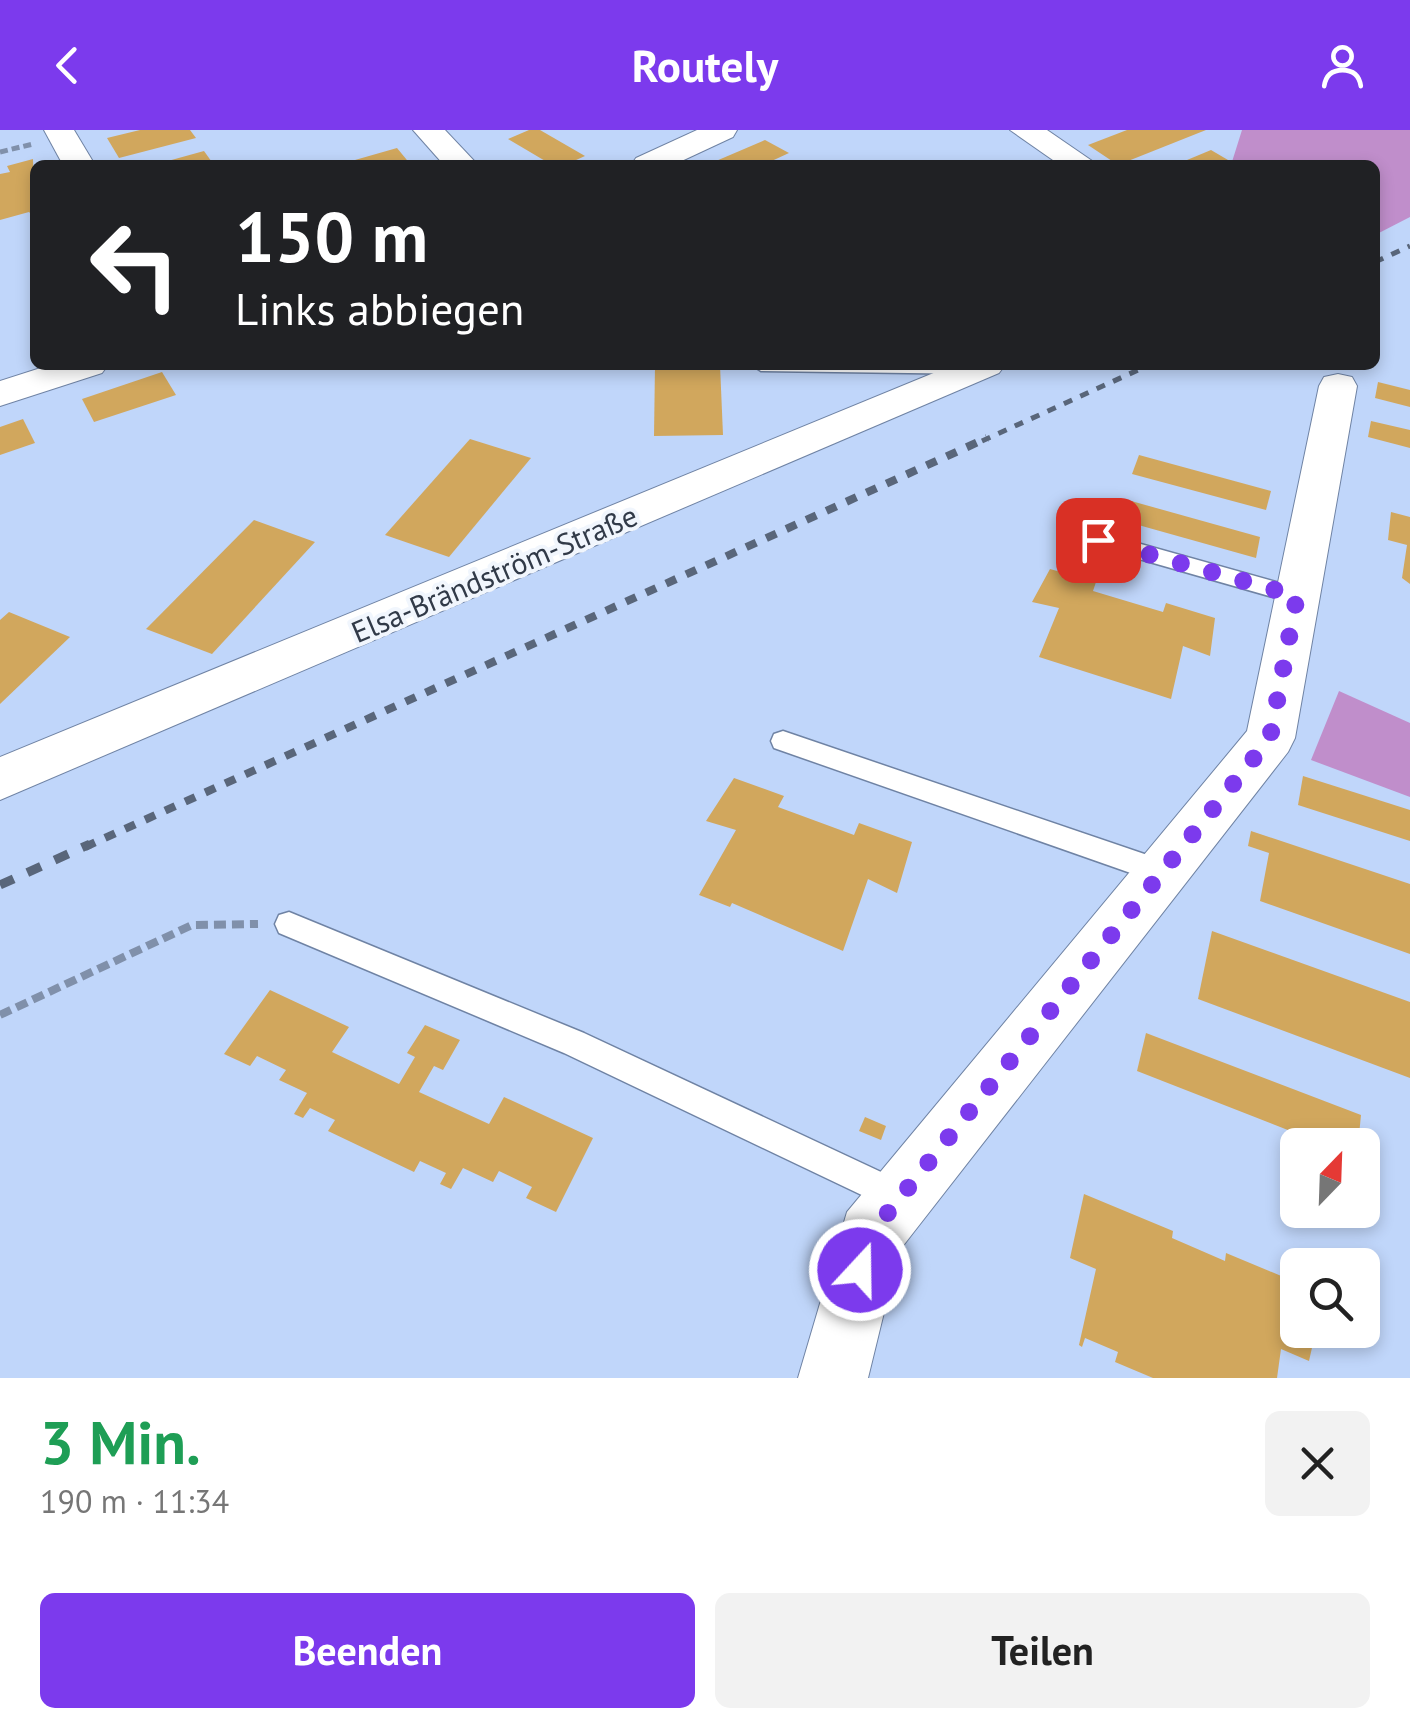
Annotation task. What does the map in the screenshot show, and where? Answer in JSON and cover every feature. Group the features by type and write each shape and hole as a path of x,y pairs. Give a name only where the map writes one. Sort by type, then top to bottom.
{"street":[{"path":"59,130 76,160"},
{"path":"428,130 457,160"},
{"path":"658,160 722,130"},
{"path":"1024,130 1074,160"},
{"path":"0,394 74,370"},
{"name":"Elsa-Brändström-Straße","path":"0,779 976,370"},
{"path":"832,1378 870,1235 1270,738 1338,386"}],"lane":[{"path":"1098,540 1297,596"},
{"path":"783,741 1162,872"},
{"path":"289,924 574,1043 900,1197"}],"path":[{"path":"0,1014 192,925 289,924"}],"shaded area":[{"path":"1242,130 1410,130 1410,217 1380,232 1380,160 1233,160"},
{"path":"1339,691 1410,723 1410,797 1311,760"}],"building":[{"path":"140,130 190,130 196,138 119,158 107,138"},
{"path":"540,130 585,156 576,160 544,160 508,139"},
{"path":"1127,130 1206,130 1131,160 1110,160 1088,145"},
{"path":"765,140 789,153 774,160 718,160"},
{"path":"397,148 407,160 355,160"},
{"path":"1211,150 1228,160 1187,160"},
{"path":"204,151 210,160 171,160"},
{"path":"33,159 30,213 0,220 0,174 10,172 7,166"},
{"path":"655,370 720,370 723,435 654,436"},
{"path":"162,372 176,395 94,422 82,399"},
{"path":"1378,382 1410,390 1410,407 1375,398"},
{"path":"23,419 35,443 0,455 0,427"},
{"path":"1371,421 1410,430 1410,448 1368,437"},
{"path":"470,439 531,458 449,557 385,535"},
{"path":"1139,455 1271,491 1266,510 1132,474"},
{"path":"1124,499 1260,537 1256,558 1117,519"},
{"path":"1391,512 1410,517 1410,584 1402,578 1407,545 1388,540"},
{"path":"254,520 315,542 212,654 146,629"},
{"path":"1050,569 1096,582 1093,591 1163,612 1166,603 1215,618 1210,656 1183,646 1171,699 1039,657 1059,608 1032,602"},
{"path":"9,612 70,637 0,704 0,620"},
{"path":"1303,776 1410,810 1410,841 1298,805"},
{"path":"734,778 784,796 778,807 854,835 859,823 912,842 897,893 868,879 843,951 732,903 730,907 699,895 736,830 706,821"},
{"path":"1251,831 1410,884 1410,954 1260,901 1269,853 1248,846"},
{"path":"1212,931 1410,1002 1410,1078 1198,999"},
{"path":"270,990 349,1027 332,1052 399,1084 415,1057 407,1053 425,1025 460,1040 443,1070 434,1066 419,1092 489,1124 504,1097 593,1138 556,1212 526,1198 532,1187 499,1171 493,1182 463,1168 451,1189 440,1184 446,1173 420,1161 414,1172 328,1131 335,1120 310,1108 303,1118 294,1114 307,1093 279,1080 286,1070 257,1056 250,1066 224,1054"},
{"path":"1146,1033 1361,1115 1360,1128 1283,1128 1137,1071"},
{"path":"865,1117 886,1126 881,1140 859,1131"},
{"path":"1084,1194 1173,1231 1172,1238 1225,1261 1226,1253 1280,1276 1280,1348 1312,1348 1309,1361 1281,1349 1277,1378 1153,1378 1115,1362 1118,1352 1085,1338 1082,1347 1079,1345 1096,1269 1070,1258"}],"railway":[{"path":"1380,260 1410,246"},
{"path":"982,441 1138,370"},
{"path":"85,847 987,438"},
{"path":"0,885 90,844"}],"route":[{"path":"860,1270 870,1235 1270,738 1297,596 1098,540"}]}
